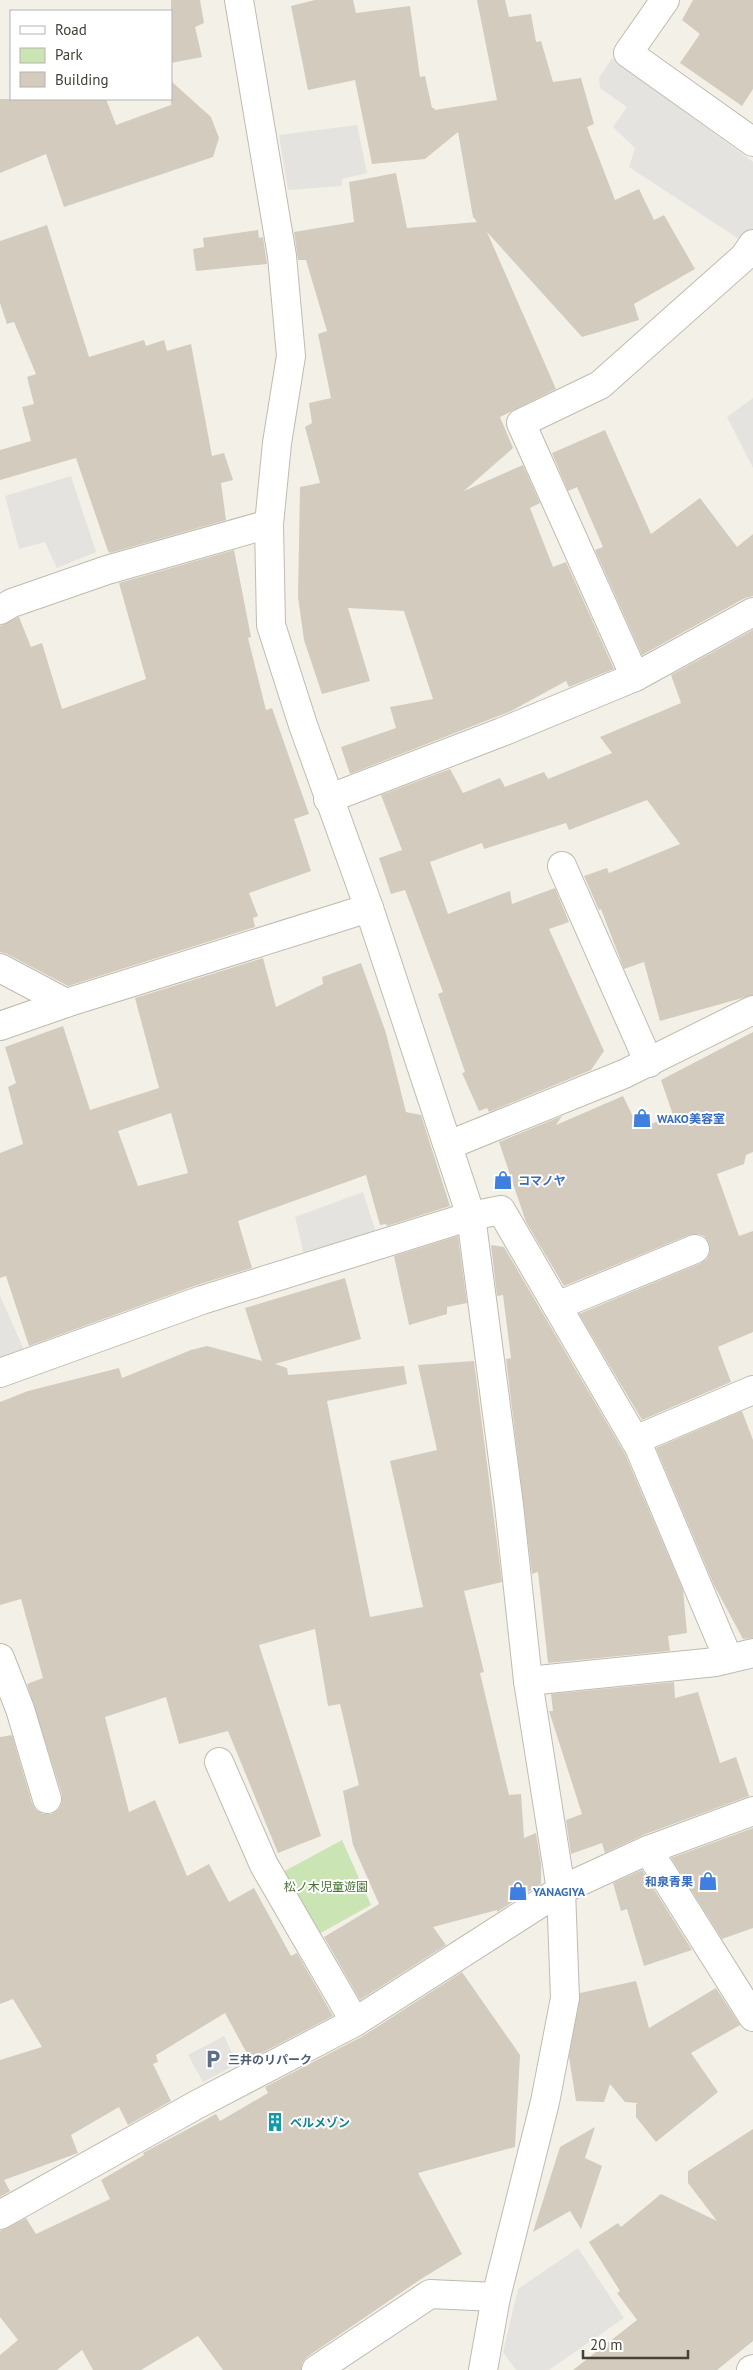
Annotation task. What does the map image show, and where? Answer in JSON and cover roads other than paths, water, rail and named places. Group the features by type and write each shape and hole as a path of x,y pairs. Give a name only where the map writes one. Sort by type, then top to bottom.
{"street":[{"path":"239,0 282,256 291,356 277,443 269,524 271,625 328,799 369,908 471,1216 508,1496 528,1681 561,1890 565,1998 545,2102 496,2297 483,2370"},
{"path":"665,0 628,53 753,142"},
{"path":"634,676 521,423 600,385 744,257 753,244"},
{"path":"0,610 12,603 107,570 269,524"},
{"path":"328,799 502,732 634,676 753,612"},
{"path":"562,866 649,1063"},
{"path":"0,1026 66,1003 369,908"},
{"path":"0,968 66,1003"},
{"path":"449,1145 649,1063 753,1010"},
{"path":"0,1373 202,1300 471,1216 501,1210 635,1440 740,1656 680,1666 528,1681"},
{"path":"557,1306 695,1249"},
{"path":"635,1440 753,1390"},
{"path":"0,1658 20,1709 47,1799"},
{"path":"219,1762 264,1865 355,2022"},
{"path":"0,2215 198,2104 355,2022 561,1890 648,1850 753,1810"},
{"path":"648,1850 753,2017"},
{"path":"316,2370 430,2294 496,2297"}],"place":[{"name":"WAKO美容室","path":"642,1118"},
{"name":"コマノヤ","path":"503,1180"},
{"name":"和泉青果","path":"708,1881"},
{"name":"YANAGIYA","path":"518,1891"},
{"name":"三井のリパーク","path":"213,2059"},
{"name":"ベルメゾン","path":"275,2122"}],"park label":[{"name":"松ノ木児童遊園","path":"326,1886"}]}
